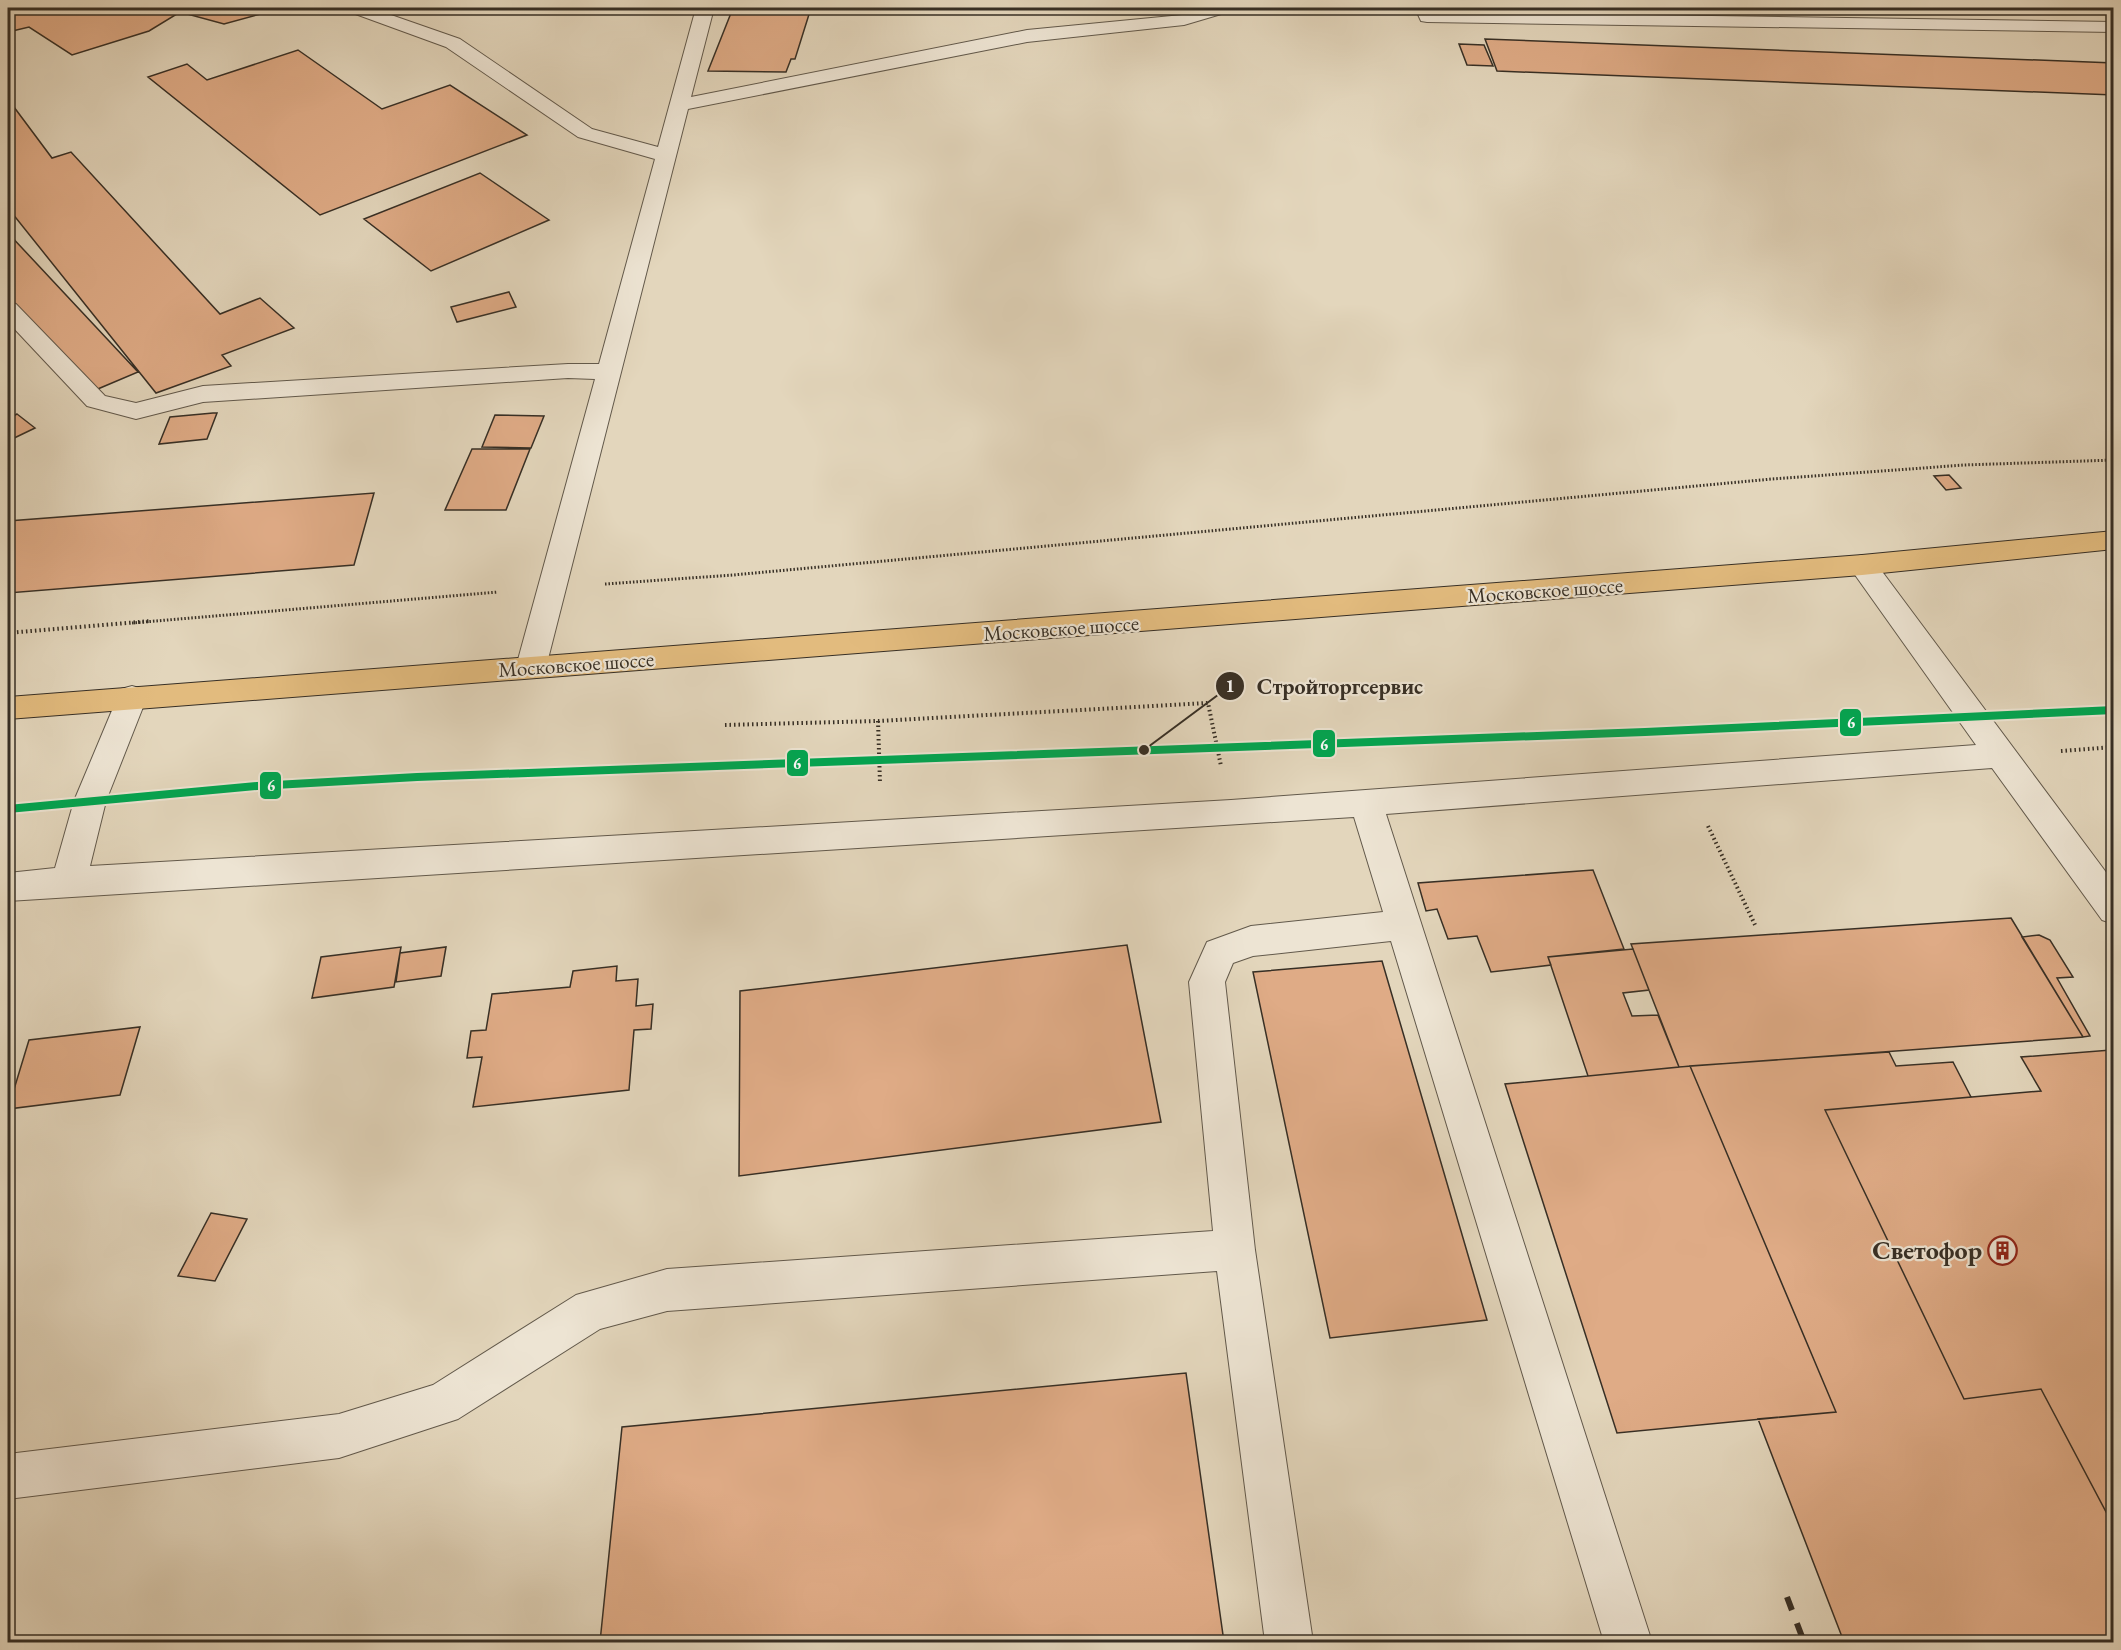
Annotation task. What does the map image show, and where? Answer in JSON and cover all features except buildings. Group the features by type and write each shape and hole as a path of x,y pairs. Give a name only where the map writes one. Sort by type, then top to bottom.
{"main road":[{"name":"Московское шоссе","path":"8,708 1862,565 2114,540"}],"lane":[{"path":"356,8 453,43 585,133 666,156"},
{"path":"531,667 705,8"},
{"path":"679,105 1027,36 1184,20 1222,8"},
{"path":"1424,8 1427,17 2114,27"},
{"path":"8,309 96,401 136,411 203,394 568,371 609,372"},
{"path":"1862,565 2000,755 2100,871 2114,910"},
{"path":"69,881 90,801 132,697"},
{"path":"8,887 69,881 1231,813 2000,755"},
{"path":"1366,804 1629,1642"},
{"path":"1288,1642 1235,1250 1207,982 1220,953 1251,940 1404,925"},
{"path":"8,1477 339,1436 443,1404 591,1310 668,1290 1235,1250"}],"path":[{"path":"8,633 757,573 1772,479 1964,465 2114,460"},
{"path":"725,725 878,721 1208,703 1231,813"},
{"path":"878,721 881,832"},
{"path":"1685,779 1756,927"}],"railway":[{"path":"1787,1597 1804,1642"}],"transit line":[{"name":"6","path":"8,809 257,786 417,777 1645,732 2114,710"}],"place":[{"name":"Стройторгсервис","path":"1144,750"},
{"name":"Светофор","path":"2003,1250"}]}
